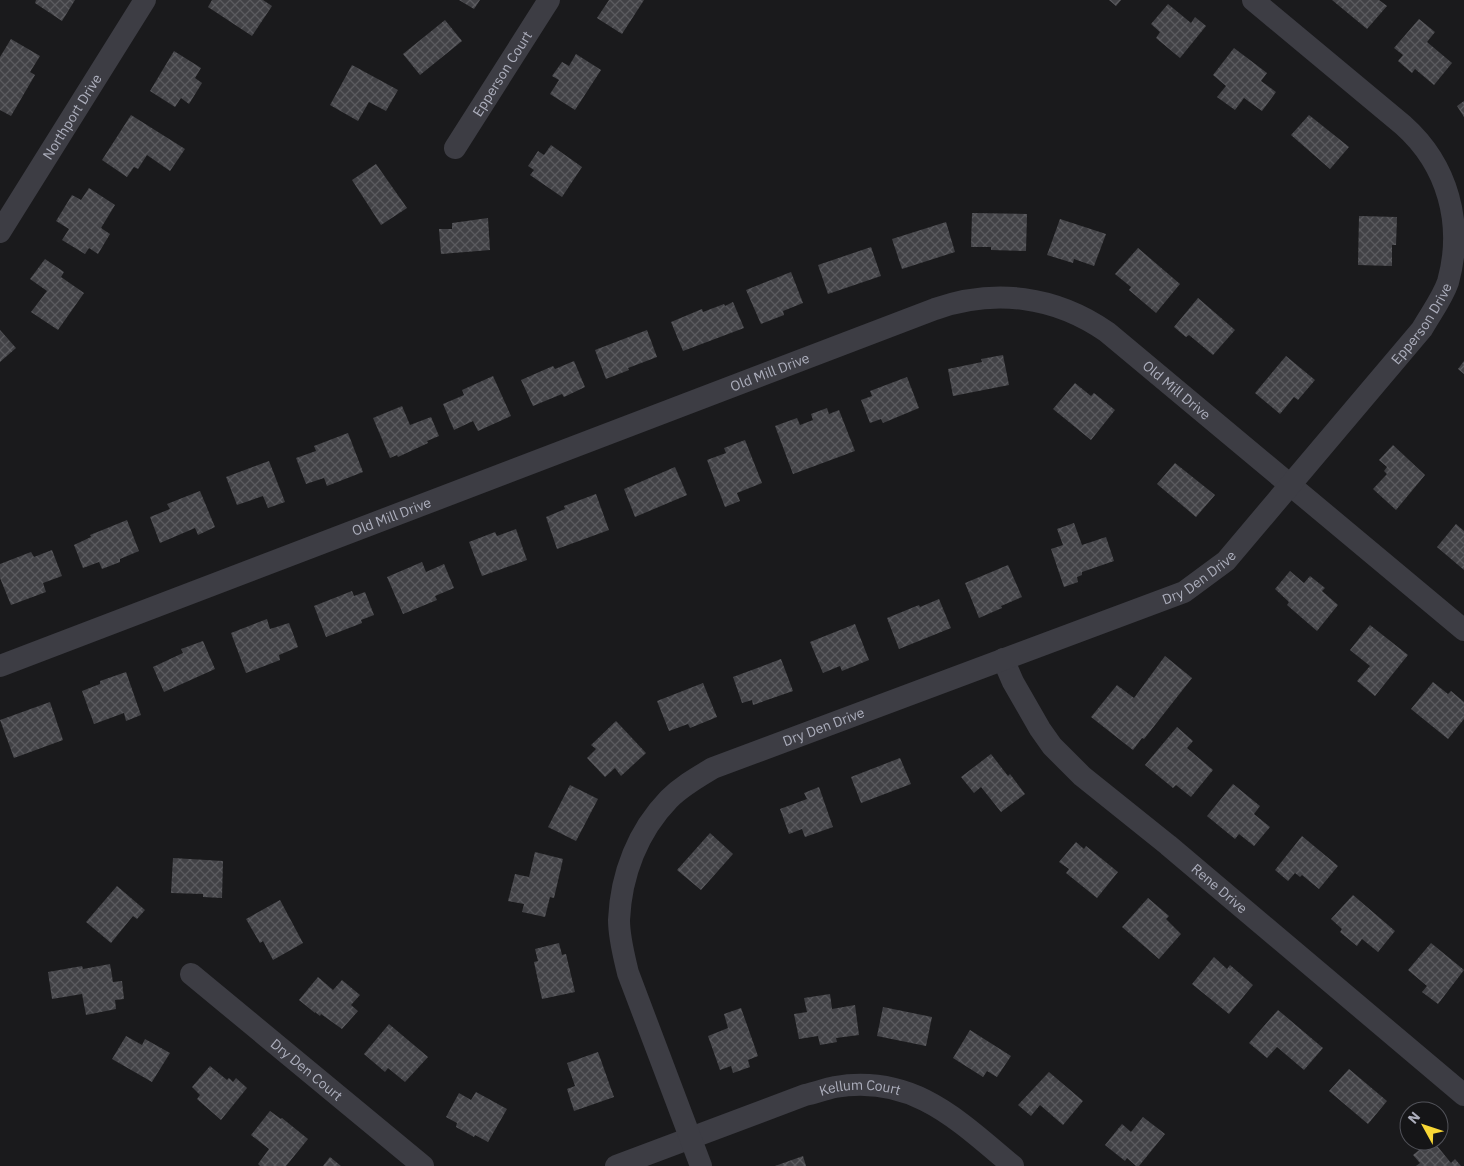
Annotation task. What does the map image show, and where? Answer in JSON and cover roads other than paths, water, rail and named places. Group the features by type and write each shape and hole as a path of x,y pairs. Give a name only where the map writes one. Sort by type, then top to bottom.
{"street":[{"name":"Northport Drive","path":"0,232 145,0"},
{"name":"Epperson Court","path":"455,148 549,0"},
{"name":"Epperson Drive","path":"1254,0 1418,139 1429,152 1442,176 1450,196 1454,217 1455,239 1453,260 1448,282 1434,311 1422,328 1290,484"},
{"name":"Old Mill Drive","path":"0,666 935,309 976,298 1008,297 1040,302 1070,311 1099,326 1464,630"},
{"name":"Dry Den Drive","path":"701,1166 628,973 621,942 619,921 627,869 639,840 650,822 675,793 713,768 1184,592 1226,561 1290,484"},
{"name":"Rene Drive","path":"1004,659 1016,688 1040,729 1052,746 1082,776 1168,845 1464,1095"},
{"name":"Dry Den Court","path":"190,974 423,1166"},
{"name":"Kellum Court","path":"690,1138 805,1095 837,1087 859,1085 892,1088 923,1099 952,1115 1013,1166"},
{"path":"616,1166 690,1138"}]}
